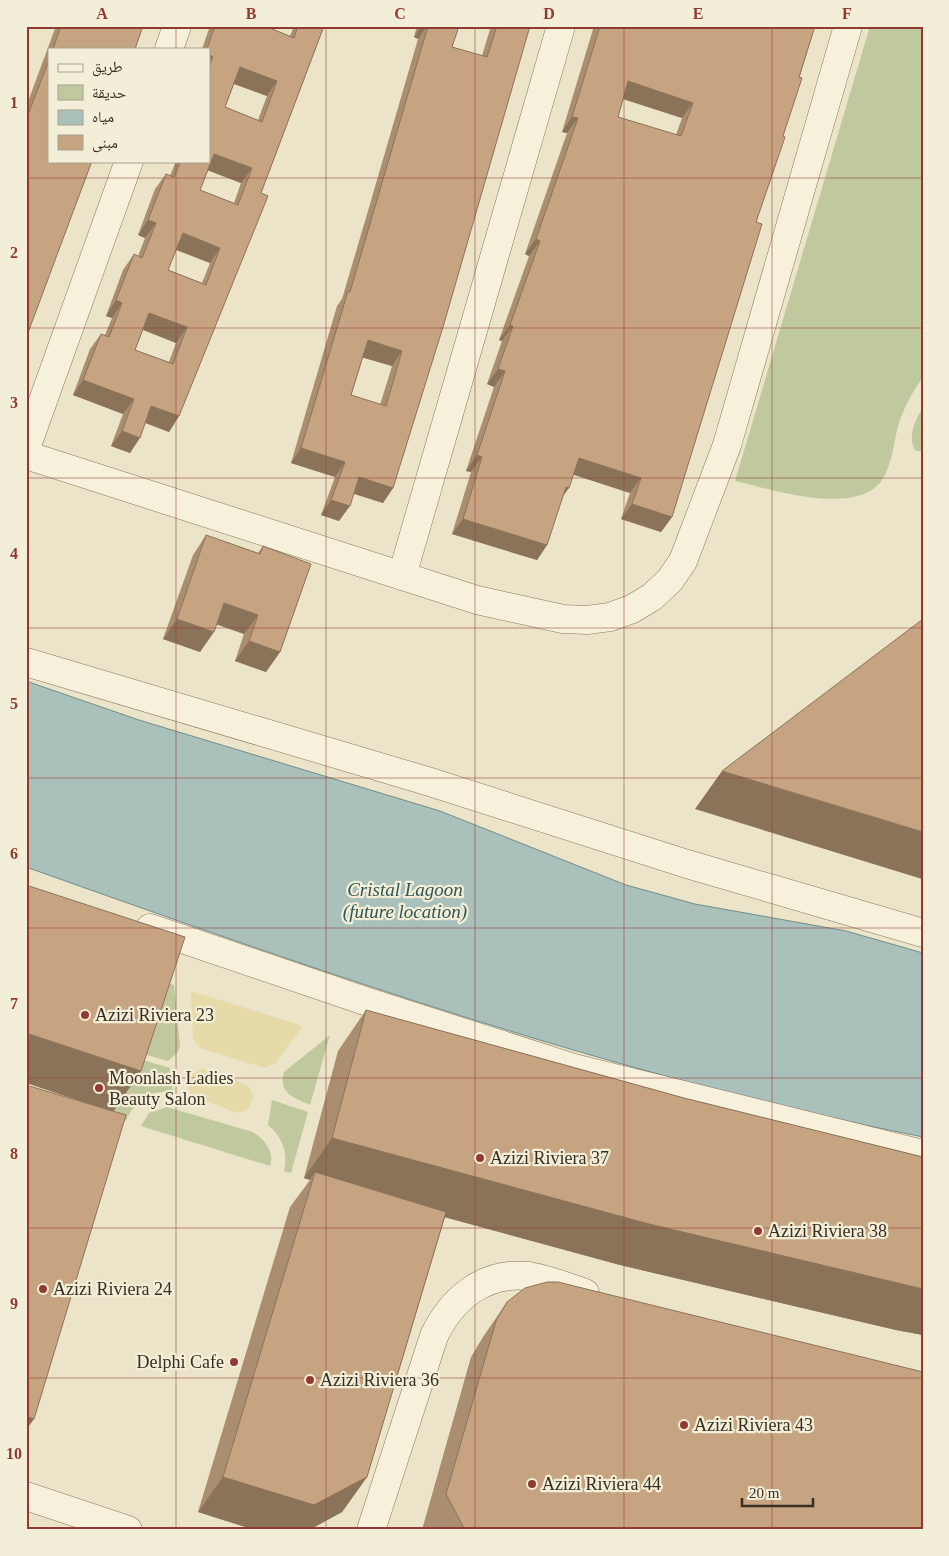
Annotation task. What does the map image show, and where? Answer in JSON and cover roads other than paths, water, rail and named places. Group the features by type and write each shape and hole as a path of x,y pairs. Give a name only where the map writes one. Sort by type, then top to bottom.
{"street":[{"path":"169,48 177,26"},
{"path":"402,576 561,26"},
{"path":"26,455 477,600 571,619 610,617 632,609 670,580 683,561 727,446 848,26"},
{"path":"26,448 128,162"},
{"path":"26,662 446,787 687,864 923,933"},
{"path":"129,921 364,1001 574,1068 923,1154"},
{"path":"371,1530 434,1336 442,1319 452,1305 465,1293 480,1284 513,1276 538,1278 609,1300"},
{"path":"26,1496 128,1530"}],"water":[{"name":"Cristal Lagoon (future location)","path":"26,681 139,720 440,811 626,885 695,904 846,931 923,953 923,1137 808,1112 694,1084 582,1052 358,982 26,867"}],"place":[{"name":"Azizi Riviera 23","path":"85,1015"},
{"name":"Moonlash Ladies Beauty Salon","path":"99,1088"},
{"name":"Azizi Riviera 37","path":"480,1158"},
{"name":"Azizi Riviera 38","path":"758,1231"},
{"name":"Azizi Riviera 24","path":"43,1289"},
{"name":"Delphi Cafe","path":"234,1362"},
{"name":"Azizi Riviera 36","path":"310,1380"},
{"name":"Azizi Riviera 43","path":"684,1425"},
{"name":"Azizi Riviera 44","path":"532,1484"}]}
